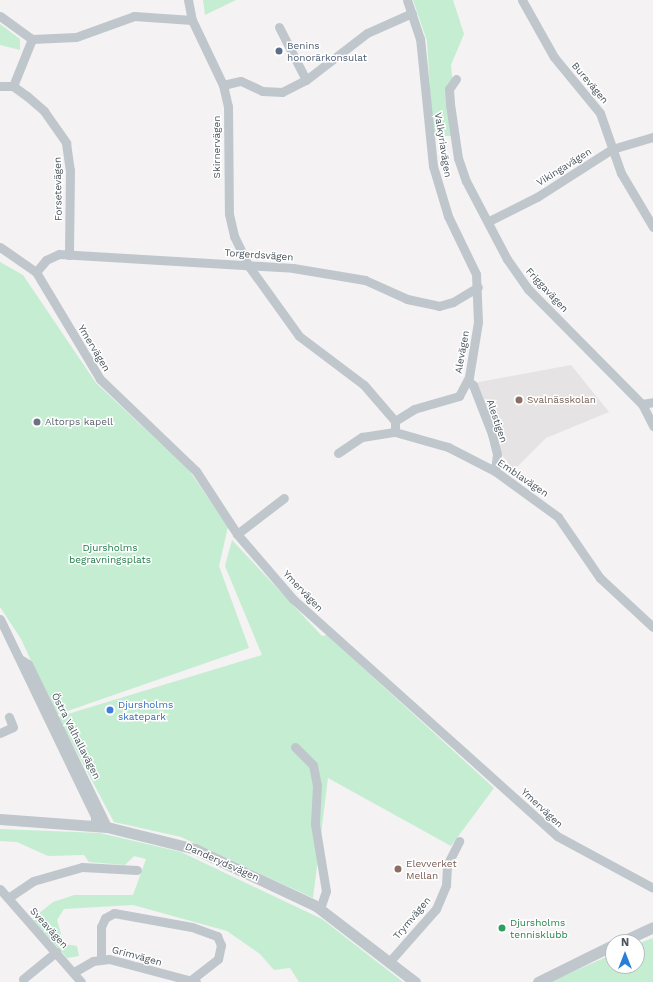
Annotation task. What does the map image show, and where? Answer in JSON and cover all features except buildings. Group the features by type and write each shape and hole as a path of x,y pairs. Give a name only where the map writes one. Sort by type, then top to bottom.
{"street":[{"name":"Skirnervägen","path":"188,0 192,20 223,86 229,123 229,214 234,236 248,265 299,336 364,385 395,421"},
{"name":"Valkyriavägen","path":"407,0 420,40 435,172 448,216 472,263 478,287"},
{"name":"Burevägen","path":"522,0 554,57 600,113 621,173 653,228"},
{"path":"223,86 241,81 270,93 282,92 306,80 367,33 412,13"},
{"path":"0,16 32,39 76,37 134,16 192,20"},
{"path":"279,27 306,80"},
{"path":"0,86 13,86 32,39"},
{"name":"Friggavägen","path":"456,79 449,89 458,158 466,181 489,221 507,259 528,289 642,404 653,426"},
{"name":"Forsetevägen","path":"13,86 44,111 66,143 70,170 69,255"},
{"name":"Vikingavägen","path":"489,221 537,197 612,149 653,137"},
{"name":"Ymervägen","path":"0,247 36,272 100,379 196,471 237,534 293,599 557,836 653,888"},
{"name":"Torgerdsvägen","path":"36,272 52,256 69,255 248,265 345,276 425,305 453,302 478,287"},
{"name":"Alevägen","path":"395,421 414,409 453,400 468,380 478,322 478,287"},
{"name":"Alestigen","path":"468,380 473,385 492,434 497,454 495,471"},
{"path":"642,404 653,402"},
{"path":"395,421 395,432"},
{"name":"Emblavägen","path":"338,453 362,437 395,432 448,447 495,471 558,517 600,578 653,627"},
{"path":"237,534 284,498"},
{"name":"Östra Valhallavägen","path":"0,619 20,659 20,666 95,816 95,825"},
{"name":"Östra Valhallavägen","path":"20,659 28,664 107,827"},
{"path":"0,733 13,727 9,717"},
{"path":"295,747 312,765 317,785 315,824 326,891 320,908"},
{"name":"Danderydsvägen","path":"0,819 95,825 189,846 320,908 390,961 415,982"},
{"name":"Trymvägen","path":"390,961 436,909 446,885 447,865 459,841"},
{"path":"8,898 33,881 82,867 137,870"},
{"name":"Sveavägen","path":"0,889 74,972 81,982"},
{"path":"101,959 100,927 105,918 114,913 192,927 217,936 221,945 218,959 193,982"},
{"path":"638,934 653,927"},
{"path":"538,982 605,950"},
{"path":"23,979 56,952"},
{"name":"Grimvägen","path":"74,972 101,959 193,982"}],"shaded area":[{"path":"571,365 609,412 546,438 514,470 499,451 474,383"}],"green space":[{"path":"203,0 236,0 205,15"},
{"path":"413,0 453,0 464,34 451,65 458,136 433,136 427,41"},
{"path":"0,24 20,39 20,50 0,45"},
{"name":"Djursholms begravningsplats","path":"0,262 23,275 96,383 189,470 228,527 219,566 249,648 56,715 21,639 0,607"},
{"path":"232,540 322,636 327,635 494,788 451,846 328,778 313,898 181,837 114,822 58,717 262,655 225,566"},
{"path":"0,829 100,833 181,852 322,919 403,982 299,982 290,968 274,970 260,954 227,931 133,905 64,909 57,920 64,944 77,946 79,956 67,958 32,919 53,902 74,895 133,895 146,859 134,856 125,865 89,862 84,855 48,856 17,842 0,841"},
{"path":"653,938 653,982 550,982 605,958 605,974 645,974 645,941"}],"place":[{"name":"Benins honorärkonsulat","path":"279,51"},
{"name":"Svalnässkolan","path":"519,400"},
{"name":"Altorps kapell","path":"37,422"},
{"name":"Djursholms skatepark","path":"110,710"},
{"name":"Elevverket Mellan","path":"398,869"},
{"name":"Djursholms tennisklubb","path":"502,928"}]}
